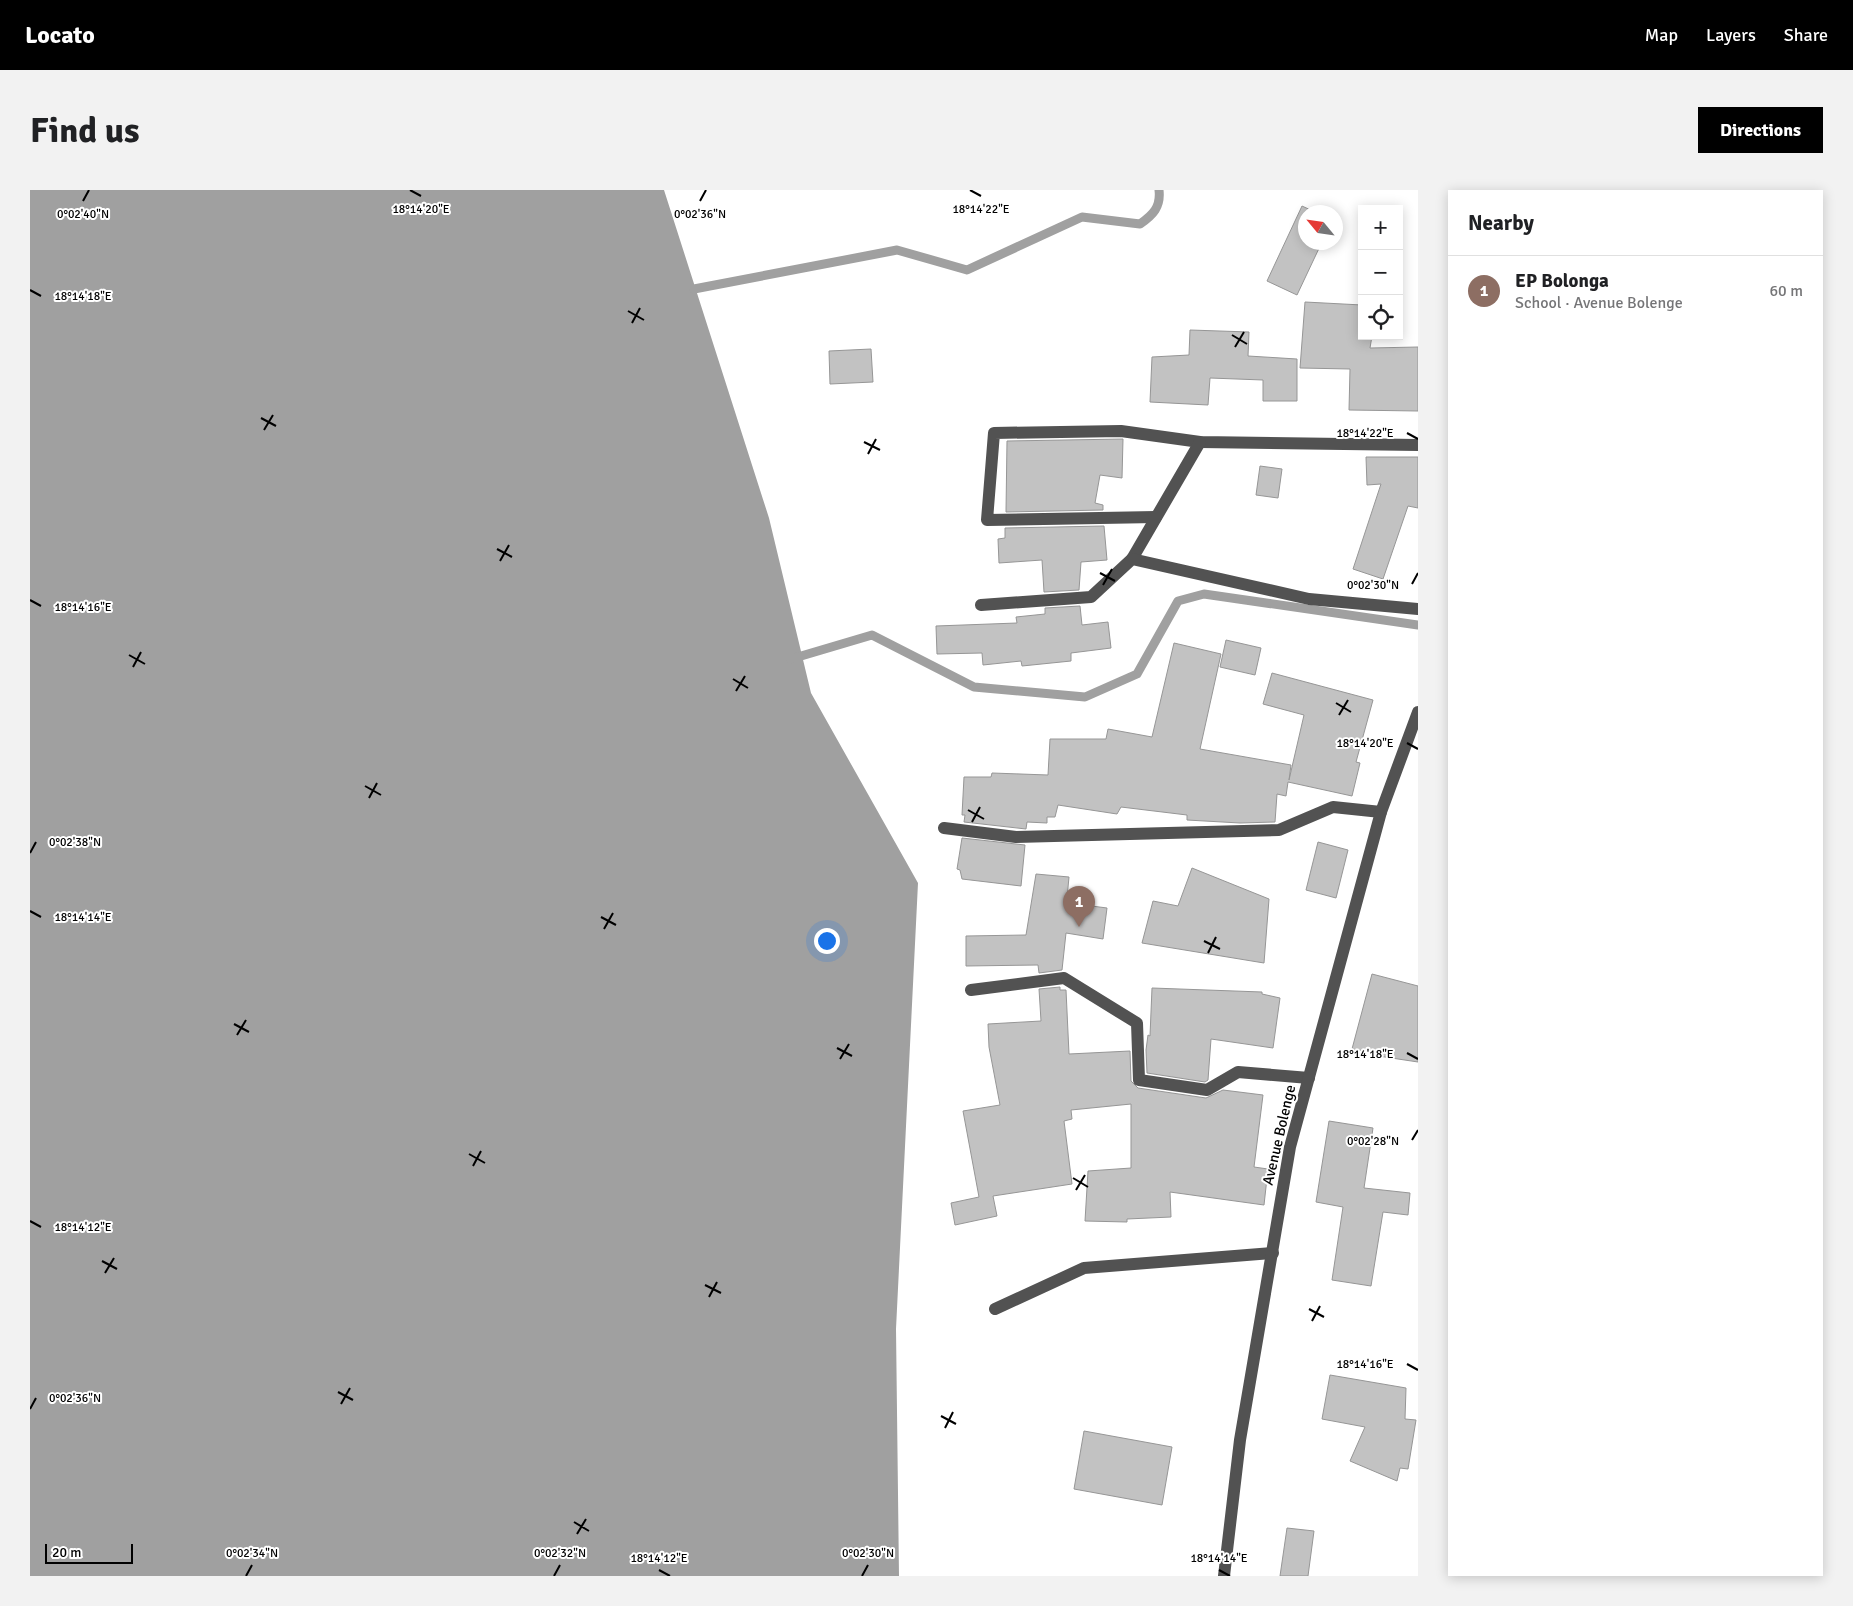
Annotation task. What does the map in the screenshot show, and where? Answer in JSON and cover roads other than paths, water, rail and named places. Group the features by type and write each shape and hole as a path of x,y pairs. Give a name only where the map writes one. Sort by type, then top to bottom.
{"street":[{"path":"1156,517 987,520 994,433 1121,431 1200,442 1418,445"},
{"path":"981,605 1092,598 1132,559 1200,442"},
{"path":"1132,559 1309,598 1418,609"},
{"name":"Avenue Bolenge","path":"1224,1576 1240,1440 1290,1148 1381,812 1418,712"},
{"path":"944,828 1016,837 1279,830 1333,807 1381,812"},
{"path":"971,990 1064,978 1137,1023 1139,1080 1207,1090 1238,1072 1309,1078"},
{"path":"995,1309 1084,1268 1273,1253"}],"waterway":[{"path":"694,289 897,250 967,270 1082,217 1140,224 1155,210 1159,201 1159,190"},
{"path":"791,659 872,635 974,687 1085,697 1137,674 1178,601 1204,594 1418,625"}],"place":[{"name":"EP Bolonga","path":"1079,927"}]}
